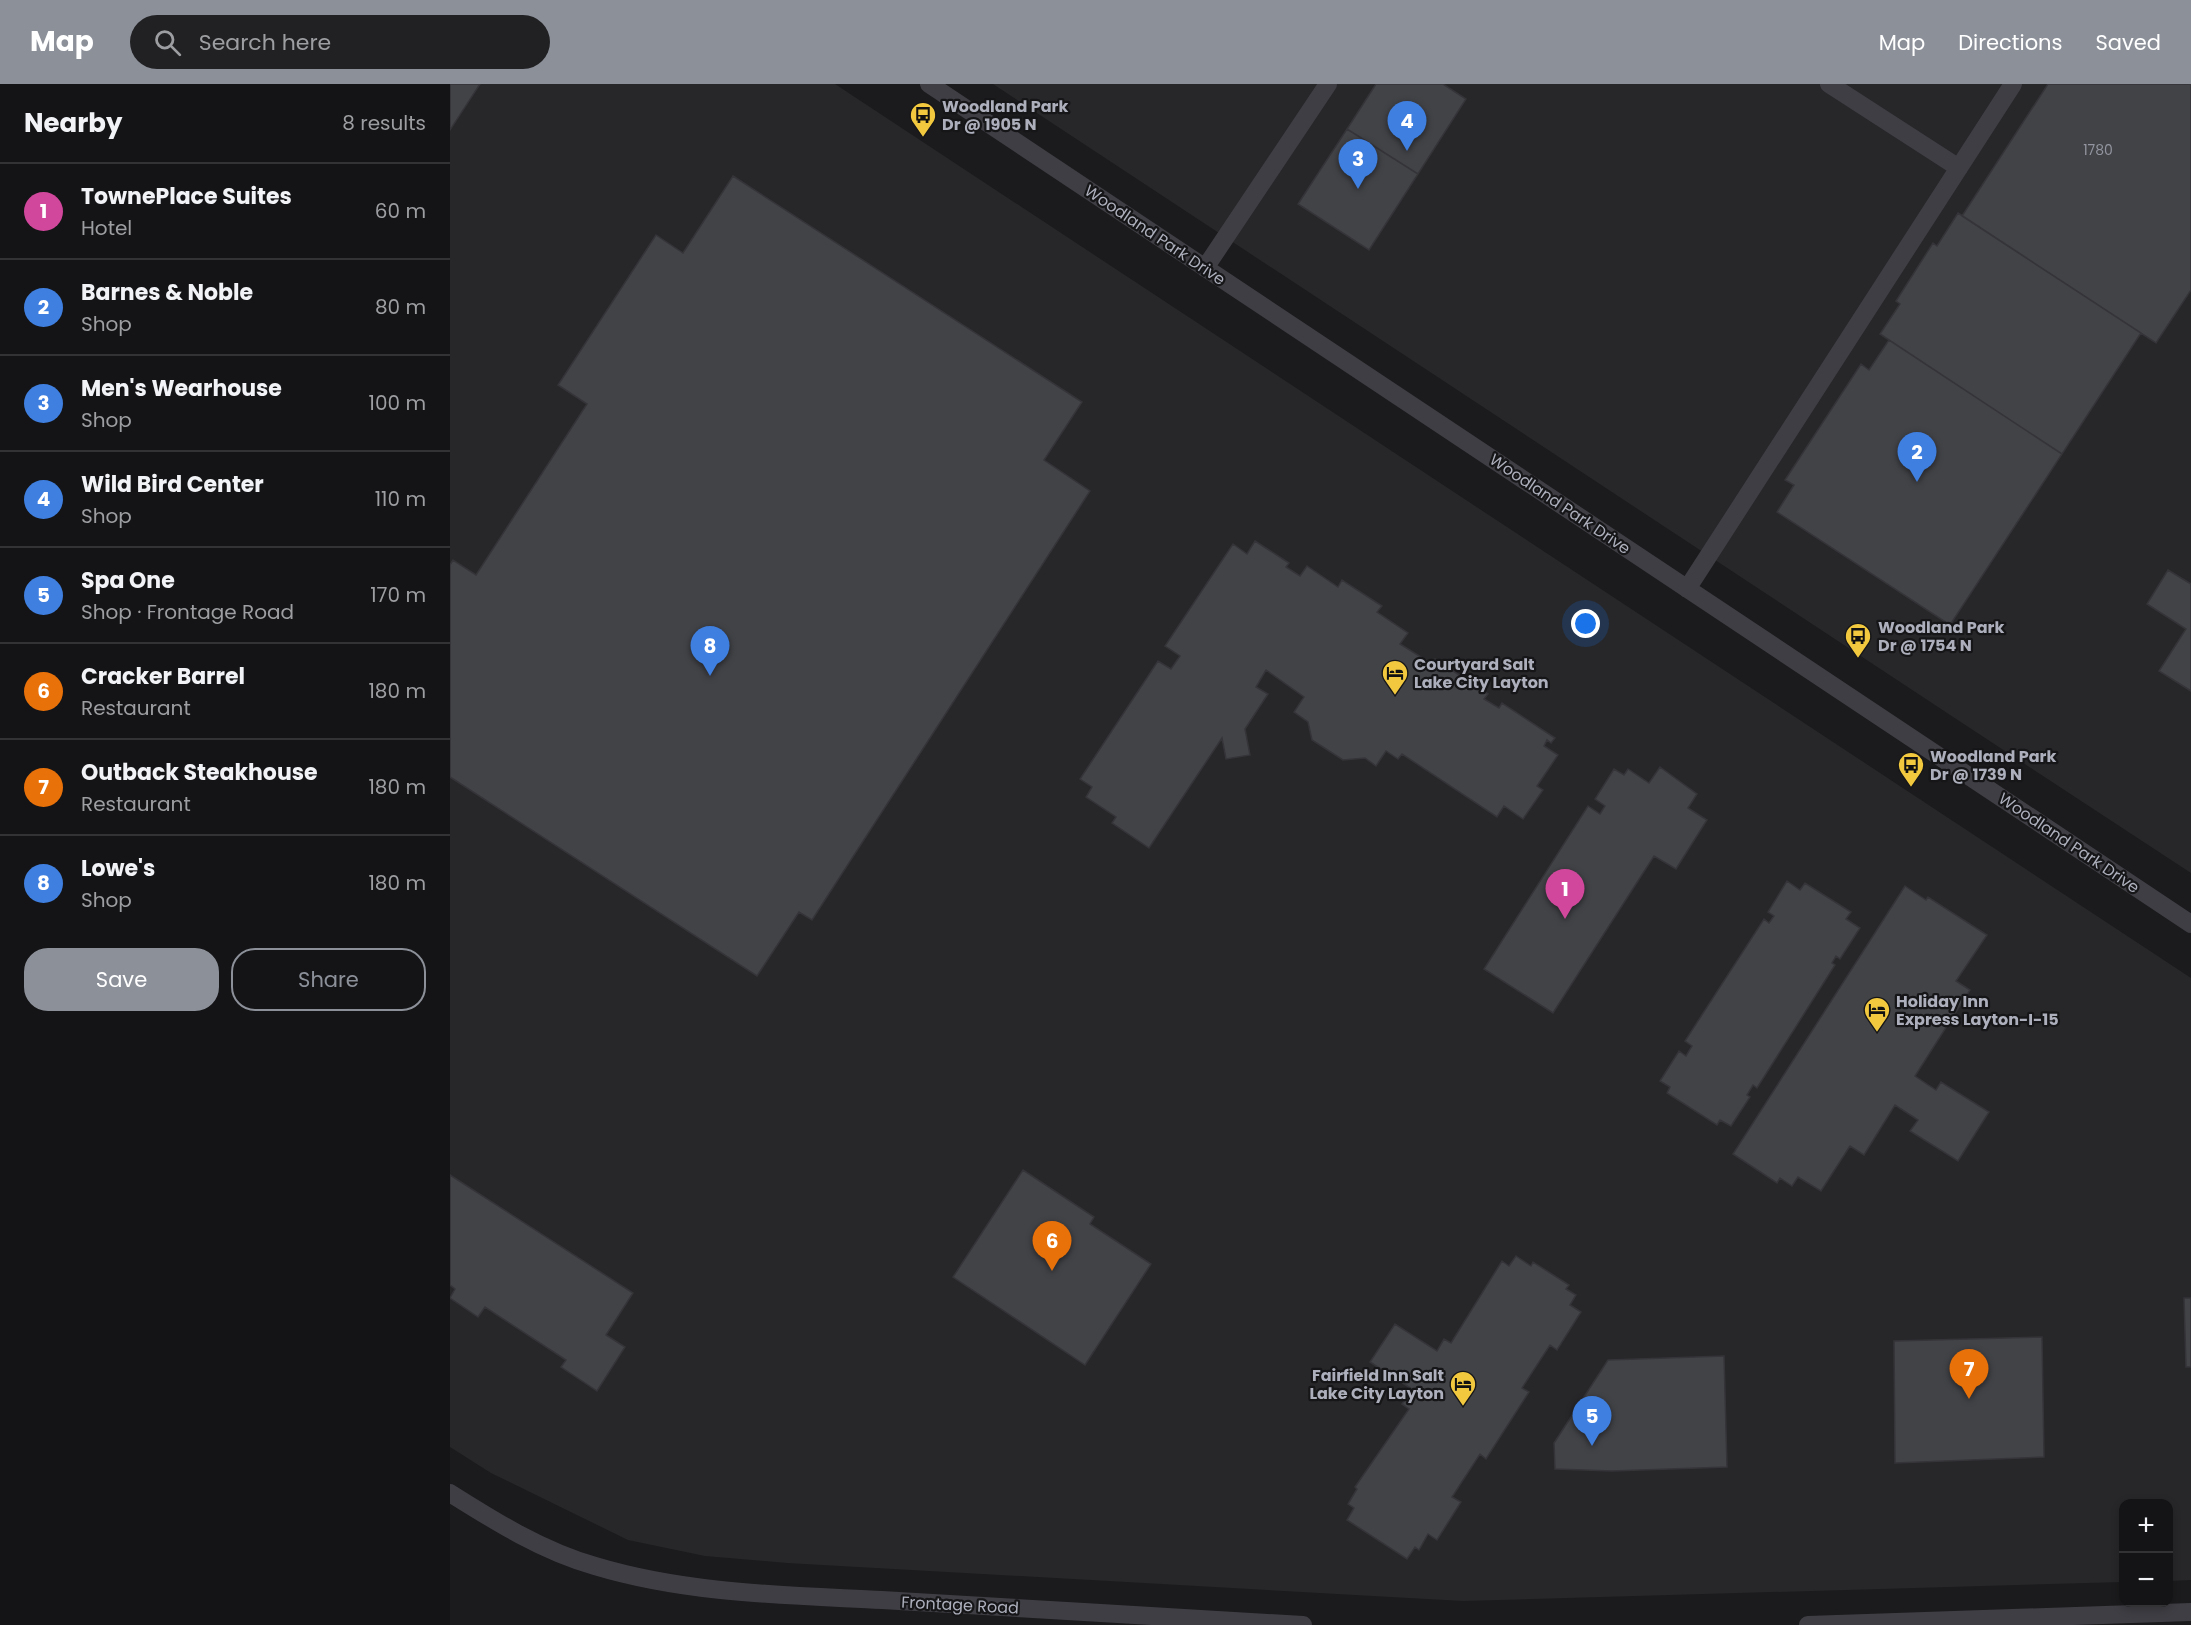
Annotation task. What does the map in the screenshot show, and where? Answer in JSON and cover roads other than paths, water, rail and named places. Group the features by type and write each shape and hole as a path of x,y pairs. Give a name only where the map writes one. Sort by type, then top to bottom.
{"street":[{"name":"Woodland Park Drive","path":"929,84 2191,924"},
{"path":"1205,268 1328,84"},
{"path":"1829,84 1959,168"},
{"path":"1687,589 2013,84"},
{"name":"Frontage Road","path":"450,1493 520,1535 576,1560 618,1573 724,1590 1303,1625"},
{"path":"1808,1625 2191,1612"}],"place":[{"name":"Woodland Park Dr @ 1905 N","path":"923,138"},
{"name":"Wild Bird Center","path":"1407,151"},
{"name":"Men's Wearhouse","path":"1358,189"},
{"name":"Barnes & Noble","path":"1917,482"},
{"name":"Woodland Park Dr @ 1754 N","path":"1858,659"},
{"name":"Lowe's","path":"710,676"},
{"name":"Courtyard Salt Lake City Layton","path":"1395,696"},
{"name":"Woodland Park Dr @ 1739 N","path":"1911,788"},
{"name":"TownePlace Suites","path":"1565,919"},
{"name":"Holiday Inn Express Layton-I-15","path":"1877,1033"},
{"name":"Cracker Barrel","path":"1052,1271"},
{"name":"Outback Steakhouse","path":"1969,1399"},
{"name":"Fairfield Inn Salt Lake City Layton","path":"1463,1407"},
{"name":"Spa One","path":"1592,1446"}]}
